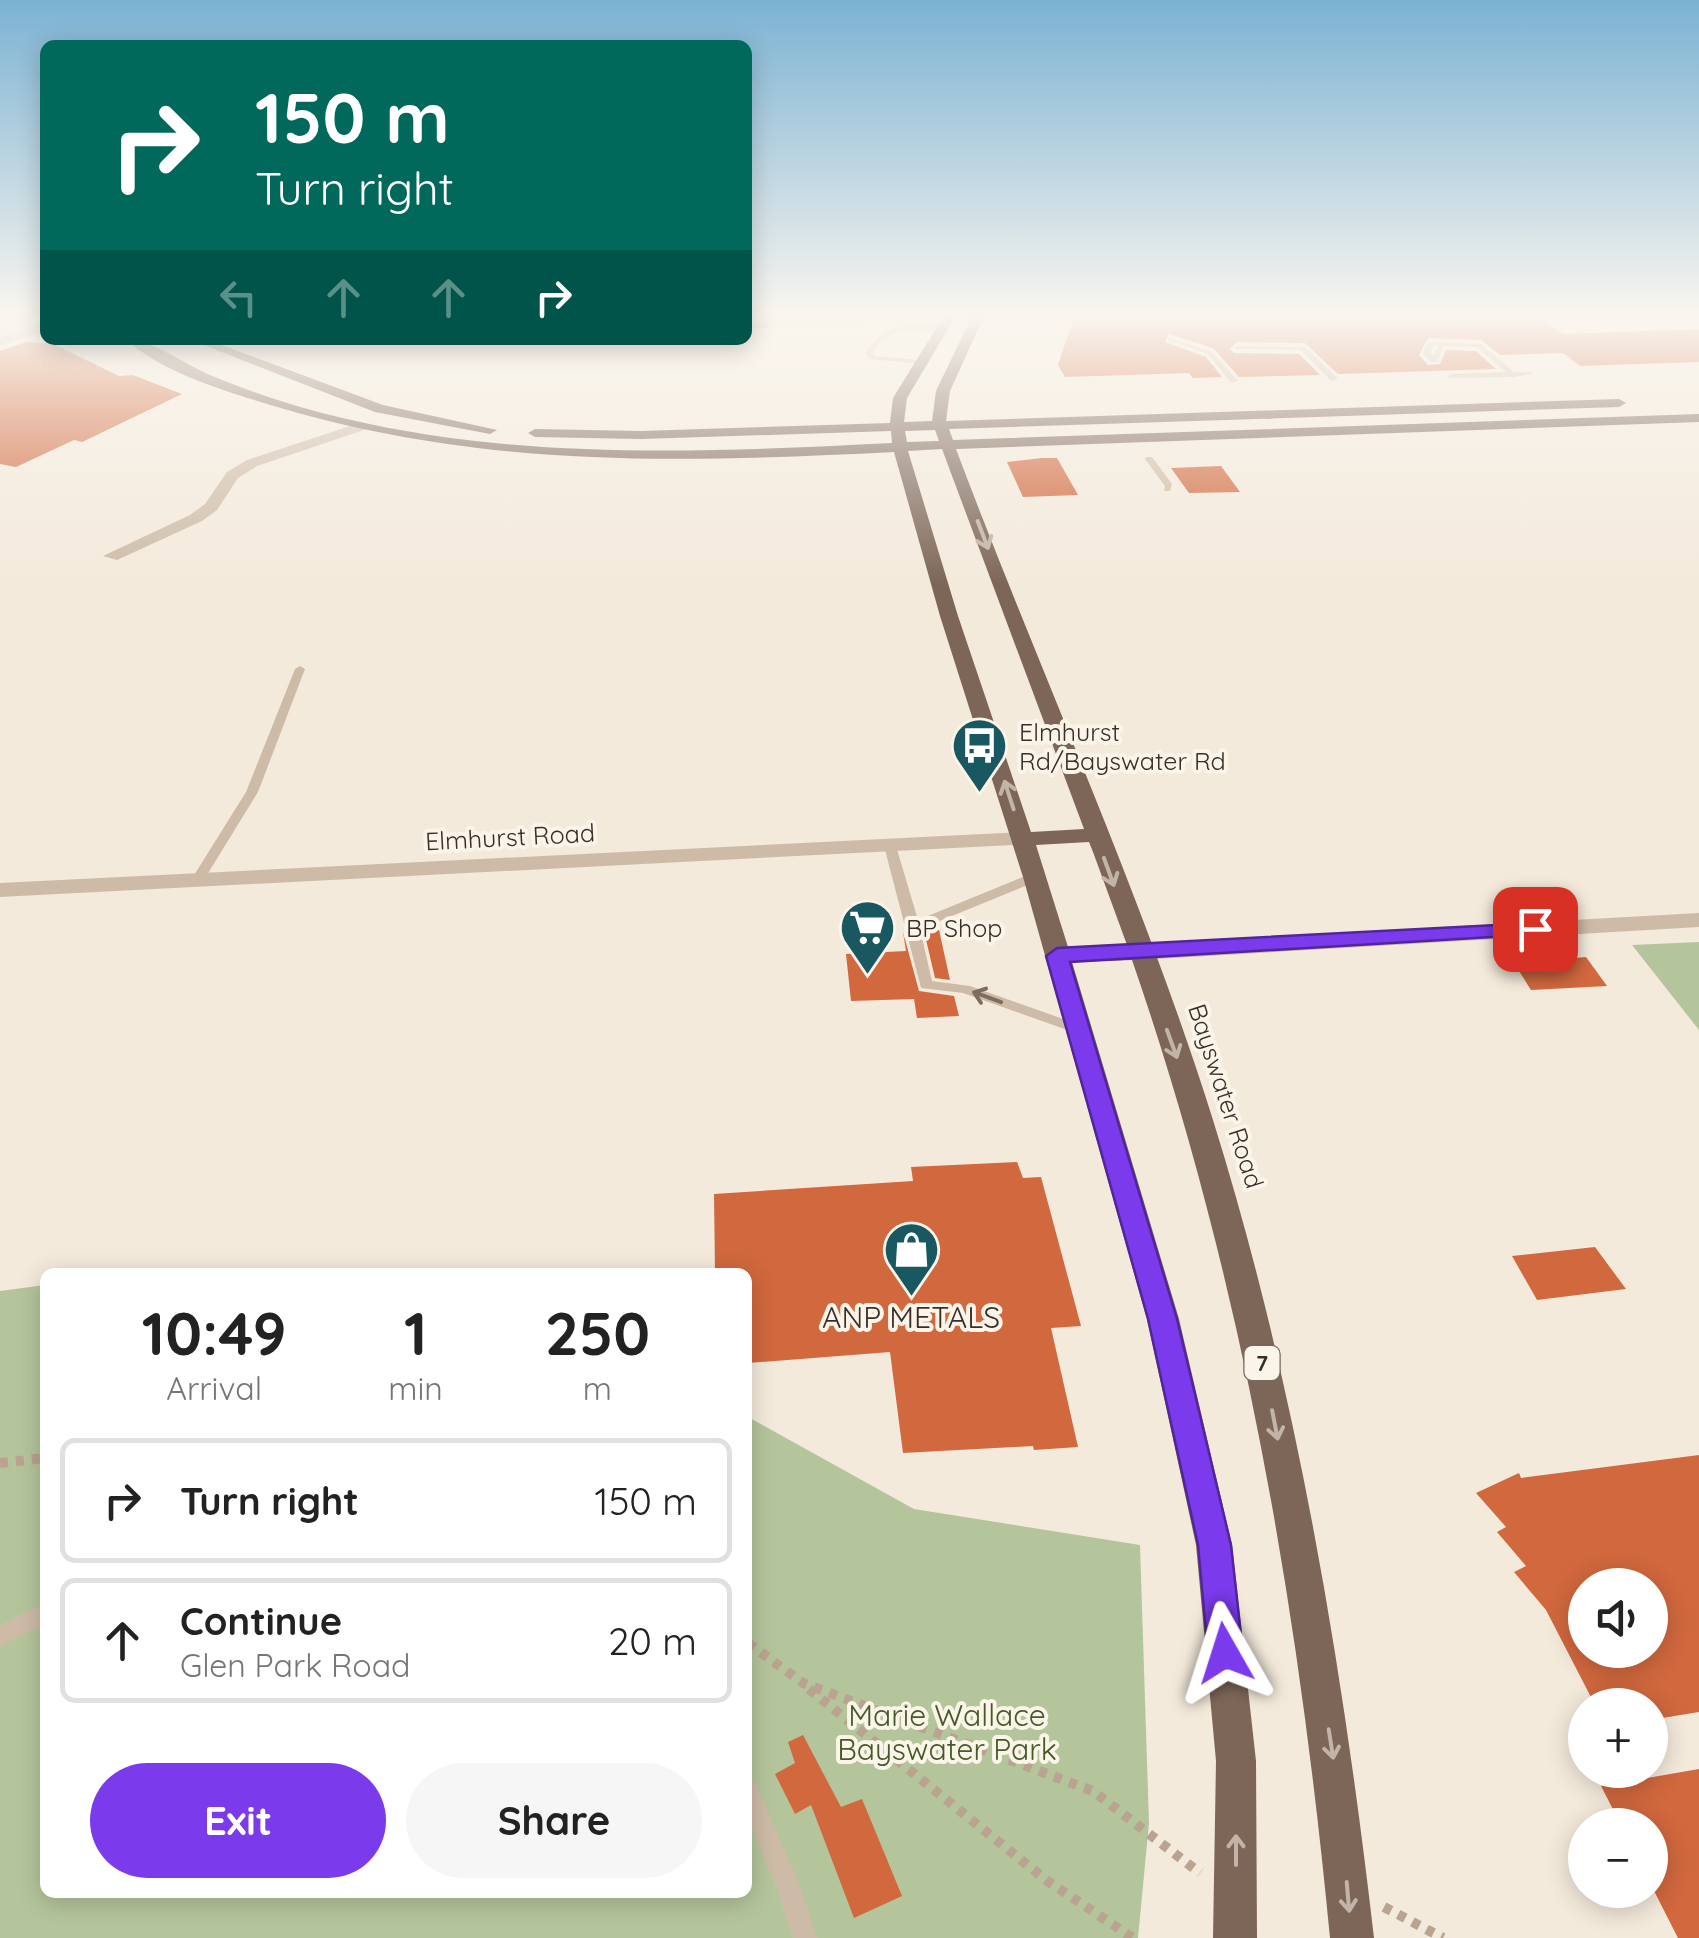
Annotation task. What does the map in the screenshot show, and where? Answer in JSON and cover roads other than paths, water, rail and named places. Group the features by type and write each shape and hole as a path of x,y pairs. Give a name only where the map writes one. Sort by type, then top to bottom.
{"main road":[{"path":"284,404 359,427 451,442 576,453 682,455 900,447 944,434 1021,423 1577,404"},
{"path":"372,404 398,414 516,432 724,432 896,426 944,434 1079,440 1699,418"},
{"path":"940,404 937,414 944,434"},
{"path":"964,404 1021,423"},
{"path":"724,432 845,420 896,407 900,447 918,516 1035,877 1162,1319 1214,1545 1236,1761 1236,1938"},
{"path":"1398,411 1414,428"},
{"path":"1375,412 1414,428"},
{"path":"359,427 398,414"},
{"name":"Bayswater Road","path":"944,434 1197,1116 1246,1291 1296,1518 1338,1786 1352,1938"},
{"path":"963,484 978,461 1079,440"},
{"path":"820,450 888,471 918,516"},
{"path":"1023,839 1095,835"},
{"path":"1057,956 1139,952"}],"street":[{"path":"111,556 196,518 211,507 232,475 252,464 359,427"},
{"name":"Elmhurst Road","path":"0,890 1023,839"},
{"path":"1139,952 1697,923"}],"lane":[{"path":"1149,459 1170,486 1167,490"},
{"path":"197,880 252,792 300,668"},
{"path":"890,846 926,985 965,988 1079,1029"},
{"path":"913,927 1035,877"},
{"path":"0,1636 40,1616"},
{"path":"752,1801 789,1888 805,1938"}],"place":[{"name":"Elmhurst Rd/Bayswater Rd","path":"980,795"},
{"name":"BP Shop","path":"867,977"},
{"name":"ANP METALS","path":"911,1299"}],"park label":[{"name":"Marie Wallace Bayswater Park","path":"947,1733"}]}
